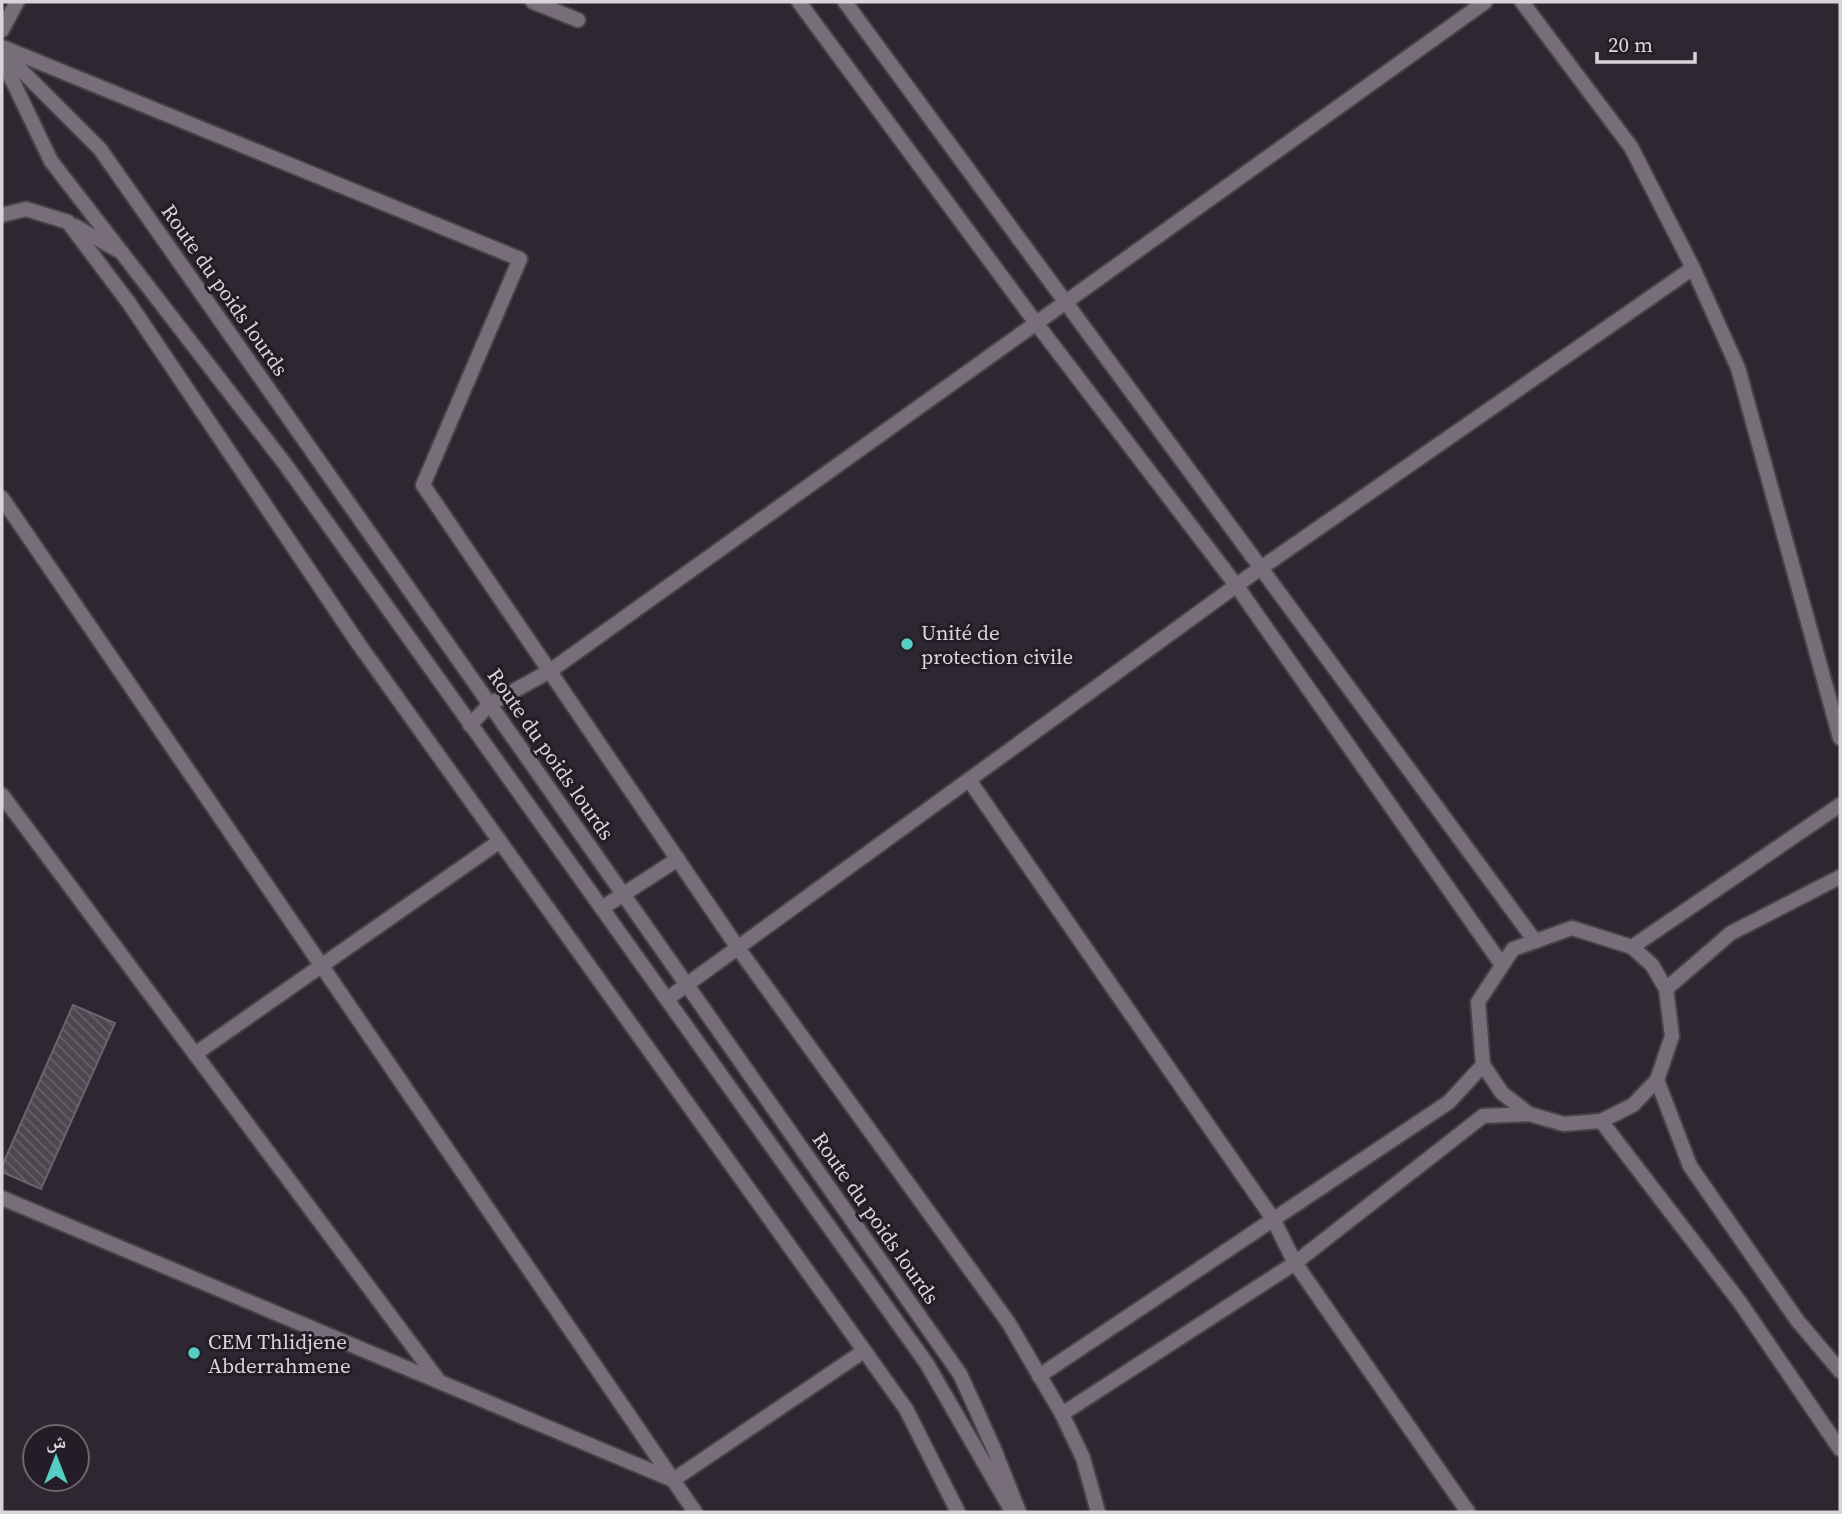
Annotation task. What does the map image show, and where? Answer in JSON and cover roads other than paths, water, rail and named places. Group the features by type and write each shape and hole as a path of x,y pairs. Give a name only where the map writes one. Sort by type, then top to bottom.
{"street":[{"path":"2,30 17,2"},
{"path":"533,2 578,20"},
{"path":"799,2 1036,323 1236,585 1502,965"},
{"path":"845,2 1535,941"},
{"path":"470,725 490,704 550,671 1485,2"},
{"path":"1522,2 1632,147 1693,268 1738,368 1840,738"},
{"path":"2,49 520,259 423,485 738,948 1008,1322 1062,1413 1083,1458 1098,1512"},
{"name":"Route du poids lourds","path":"2,49 100,149 960,1374 995,1449 1019,1512"},
{"path":"2,59 51,161 285,464 927,1364 1013,1512"},
{"path":"2,215 26,209 68,222 121,252"},
{"path":"68,222 129,303 358,643 906,1409 958,1512"},
{"path":"667,999 1236,585 1693,268"},
{"path":"2,498 695,1512"},
{"path":"970,780 1273,1219 1295,1264 1468,1512"},
{"path":"2,795 440,1382"},
{"path":"1632,947 1840,805"},
{"path":"195,1055 500,841"},
{"path":"602,908 678,859"},
{"path":"1666,989 1731,933 1840,877"},
{"path":"1062,1413 1295,1264 1483,1116 1529,1114 1564,1124 1601,1121 1633,1105 1657,1080 1672,1036 1666,989 1652,965 1632,947 1572,928 1535,941 1513,949 1478,1002 1483,1065 1502,1093 1529,1114"},
{"path":"1039,1376 1449,1102 1483,1065"},
{"path":"1657,1080 1690,1166 1797,1320 1840,1371"},
{"path":"1601,1121 1739,1301 1840,1449"},
{"path":"2,1198 673,1480"},
{"path":"673,1480 864,1351"}],"place":[{"name":"Unité de protection civile","path":"907,644"},
{"name":"CEM Thlidjene Abderrahmene","path":"194,1353"}]}
